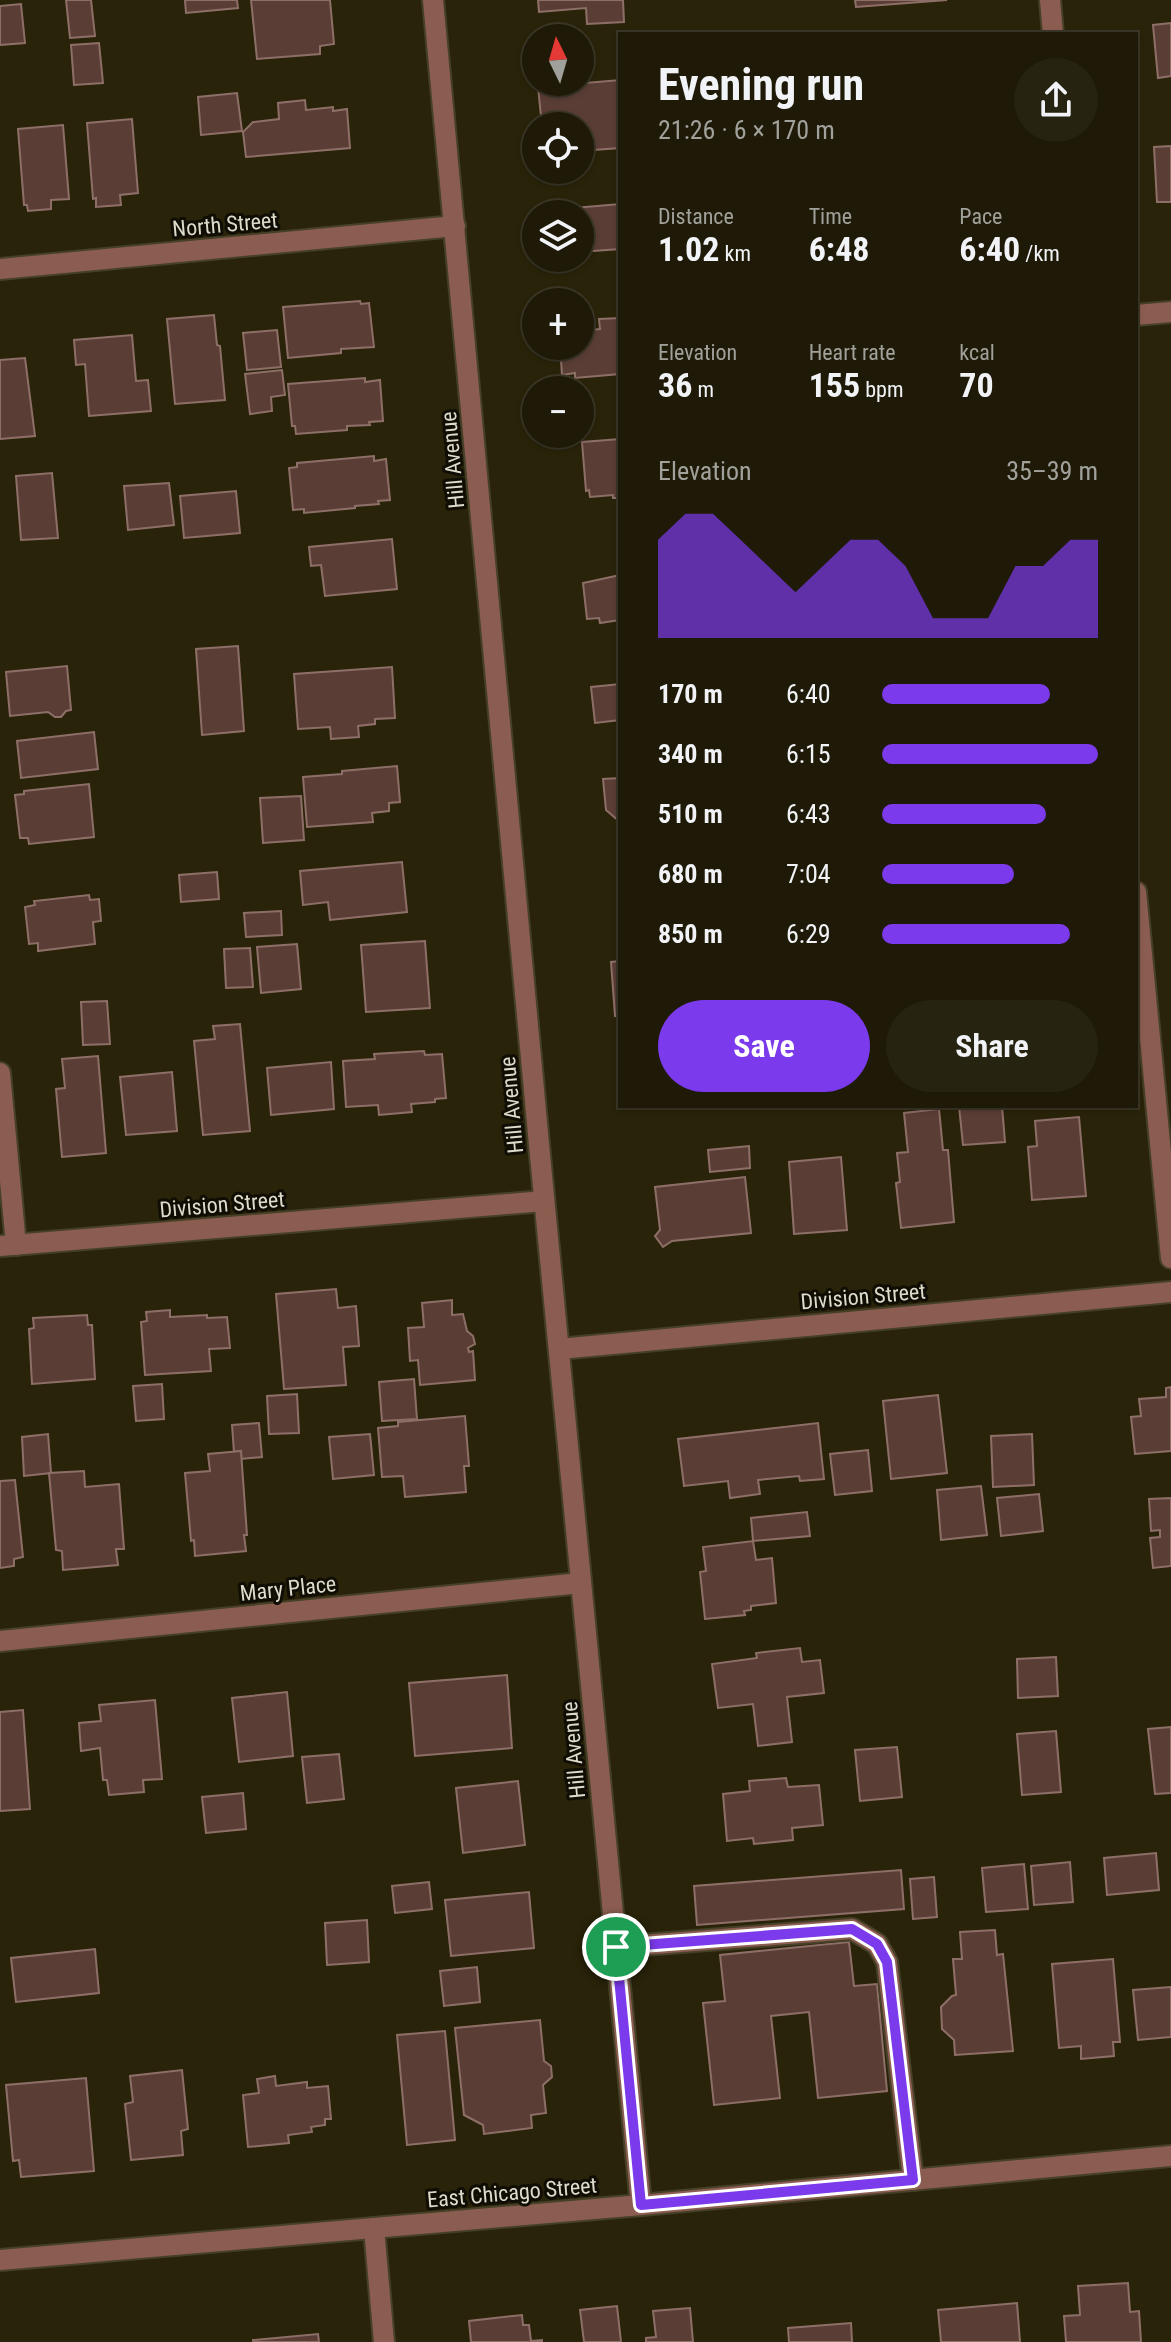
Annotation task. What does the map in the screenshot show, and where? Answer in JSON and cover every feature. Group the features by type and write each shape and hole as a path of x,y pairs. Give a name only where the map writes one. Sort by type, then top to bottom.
{"street":[{"name":"Hill Avenue","path":"433,0 641,2205"},
{"path":"1050,0 1053,32"},
{"name":"North Street","path":"0,269 455,226"},
{"path":"1138,315 1171,312"},
{"path":"1138,913 1171,1258"},
{"path":"0,1073 8,1246"},
{"name":"Division Street","path":"8,1246 544,1201"},
{"name":"Division Street","path":"559,1349 1171,1292"},
{"name":"Mary Place","path":"0,1641 581,1583"},
{"path":"616,1947 852,1929 877,1944 887,1962 913,2180"},
{"name":"East Chicago Street","path":"0,2260 1171,2156"},
{"path":"374,2228 384,2342"}],"building":[{"path":"66,0 91,0 95,36 70,38"},
{"path":"185,0 237,0 238,8 186,13"},
{"path":"251,0 330,0 334,44 320,46 320,54 257,59"},
{"path":"538,0 623,0 624,22 587,24 586,8 539,12"},
{"path":"855,0 947,0 856,7"},
{"path":"21,4 25,43 0,45 0,6"},
{"path":"1171,23 1171,76 1158,78 1153,25"},
{"path":"99,43 103,83 74,85 71,45"},
{"path":"618,80 618,148 594,150 594,112 541,112 539,96 594,96 594,82"},
{"path":"237,93 242,131 201,135 198,97"},
{"path":"305,100 306,110 347,109 350,148 246,157 243,132 253,122 279,119 278,103"},
{"path":"132,119 138,193 120,195 121,205 96,207 87,123"},
{"path":"63,125 69,199 51,200 51,209 28,211 27,205 24,205 18,129"},
{"path":"1171,146 1171,202 1157,202 1154,147"},
{"path":"618,204 618,249 594,251 594,206"},
{"path":"360,301 361,304 369,303 374,347 288,358 283,307"},
{"path":"214,315 225,400 175,404 167,319"},
{"path":"618,318 618,374 562,375 561,360 594,360 594,330 600,329 599,319"},
{"path":"277,330 281,367 247,370 243,333"},
{"path":"132,335 136,381 148,380 151,411 89,416 85,364 76,365 74,340"},
{"path":"25,358 35,436 0,439 0,360"},
{"path":"282,370 285,395 271,397 272,411 250,414 245,374"},
{"path":"365,378 365,382 380,380 383,421 347,426 347,430 296,434 295,426 292,426 288,384"},
{"path":"618,439 618,498 613,498 613,495 590,497 589,490 586,491 582,448 594,448 594,441"},
{"path":"374,456 374,461 386,459 390,500 355,508 304,513 304,509 293,510 289,468 297,467 297,463"},
{"path":"52,473 58,538 21,540 16,476"},
{"path":"169,483 174,525 128,530 124,486"},
{"path":"236,491 240,533 184,538 180,496"},
{"path":"392,539 397,589 325,596 321,565 311,566 309,547"},
{"path":"618,575 618,620 600,623 599,618 587,619 583,583"},
{"path":"238,646 244,731 202,735 196,649"},
{"path":"67,666 71,710 61,717 48,712 10,716 6,672"},
{"path":"392,667 395,718 375,719 375,724 358,726 359,737 331,739 330,727 298,729 294,674"},
{"path":"618,684 618,720 595,723 591,687"},
{"path":"94,732 98,769 21,778 17,741"},
{"path":"397,766 400,802 389,803 389,811 372,813 373,822 307,827 303,777"},
{"path":"618,778 618,820 606,810 603,779"},
{"path":"89,784 94,837 29,844 28,838 20,838 15,795 24,794 24,791"},
{"path":"301,796 304,840 263,843 260,798"},
{"path":"402,862 407,912 330,920 328,902 303,905 300,871"},
{"path":"217,872 219,899 181,902 179,875"},
{"path":"89,895 90,900 99,899 101,921 93,922 95,944 38,951 38,943 29,944 25,907 35,905 34,901"},
{"path":"281,911 282,935 246,937 244,913"},
{"path":"425,941 430,1008 366,1012 361,945"},
{"path":"297,944 301,989 261,993 257,947"},
{"path":"250,948 253,987 226,988 224,949"},
{"path":"618,961 618,1016 615,1016 611,962"},
{"path":"107,1001 110,1044 83,1045 81,1002"},
{"path":"240,1024 250,1131 203,1135 194,1041 215,1039 213,1026"},
{"path":"424,1051 425,1055 442,1054 446,1098 411,1104 412,1112 379,1115 378,1105 346,1107 343,1061 375,1059 374,1054"},
{"path":"98,1056 106,1153 62,1157 56,1089 65,1088 62,1059"},
{"path":"331,1062 334,1109 271,1115 267,1068"},
{"path":"172,1072 177,1131 126,1135 120,1077"},
{"path":"959,1108 1002,1108 1005,1142 963,1145"},
{"path":"939,1109 943,1150 948,1150 954,1222 901,1228 896,1183 900,1182 897,1153 908,1152 904,1113"},
{"path":"1079,1117 1086,1196 1032,1200 1028,1147 1037,1146 1035,1121"},
{"path":"749,1146 750,1168 710,1172 708,1150"},
{"path":"841,1157 847,1230 794,1234 789,1162"},
{"path":"745,1177 751,1233 672,1241 663,1247 655,1236 660,1230 655,1187"},
{"path":"336,1289 338,1308 356,1306 359,1346 343,1347 346,1385 284,1389 276,1294"},
{"path":"452,1300 452,1315 463,1314 467,1331 473,1336 475,1344 468,1348 469,1352 473,1351 475,1380 420,1385 418,1360 410,1361 408,1328 424,1327 422,1303"},
{"path":"170,1310 170,1317 227,1317 230,1348 209,1349 211,1371 145,1375 141,1322 147,1321 146,1312"},
{"path":"87,1315 88,1325 92,1325 95,1379 32,1384 29,1329 34,1328 33,1318"},
{"path":"414,1379 417,1419 382,1421 379,1382"},
{"path":"162,1384 164,1419 136,1421 133,1386"},
{"path":"1171,1387 1171,1451 1135,1454 1131,1417 1141,1416 1139,1399 1166,1397 1166,1388"},
{"path":"297,1394 299,1433 269,1434 267,1396"},
{"path":"938,1395 947,1473 891,1479 883,1401"},
{"path":"465,1416 469,1466 464,1466 466,1492 405,1497 403,1476 382,1477 378,1428 398,1426 398,1422"},
{"path":"259,1423 262,1457 241,1459 241,1451 234,1452 232,1425"},
{"path":"818,1423 824,1479 800,1481 799,1476 758,1480 760,1494 730,1498 728,1481 684,1486 678,1439"},
{"path":"48,1434 51,1473 24,1476 22,1437"},
{"path":"370,1434 374,1475 333,1479 329,1437"},
{"path":"1032,1434 1034,1485 993,1487 991,1436"},
{"path":"868,1450 872,1491 835,1495 830,1454"},
{"path":"241,1451 246,1551 195,1556 185,1473 210,1471 208,1454"},
{"path":"84,1471 85,1487 119,1484 124,1549 116,1549 118,1565 63,1570 62,1551 56,1550 49,1473"},
{"path":"15,1480 23,1557 14,1559 14,1566 0,1568 0,1481"},
{"path":"981,1486 987,1535 941,1540 937,1490"},
{"path":"1039,1494 1043,1531 1001,1536 997,1498"},
{"path":"1171,1498 1171,1566 1153,1568 1150,1538 1160,1537 1160,1530 1151,1531 1149,1499"},
{"path":"807,1512 810,1536 753,1541 751,1518"},
{"path":"753,1541 756,1560 772,1558 776,1603 751,1606 751,1610 744,1611 745,1615 705,1619 700,1572 706,1571 703,1547"},
{"path":"800,1648 802,1662 820,1660 824,1693 787,1697 792,1742 758,1746 753,1704 718,1708 712,1664 757,1658 756,1653"},
{"path":"1056,1657 1058,1696 1018,1698 1017,1659"},
{"path":"507,1675 512,1748 415,1756 409,1683"},
{"path":"287,1692 293,1756 239,1762 232,1698"},
{"path":"155,1700 162,1779 143,1780 144,1792 109,1795 107,1780 103,1780 100,1748 81,1751 79,1723 101,1721 99,1705"},
{"path":"23,1710 30,1809 0,1811 0,1712"},
{"path":"1171,1727 1171,1793 1155,1794 1148,1729"},
{"path":"1056,1731 1061,1792 1022,1795 1017,1734"},
{"path":"897,1747 902,1797 860,1801 855,1750"},
{"path":"339,1754 344,1799 307,1803 302,1757"},
{"path":"786,1778 788,1787 819,1785 823,1825 792,1828 793,1840 754,1844 753,1838 727,1841 723,1794 750,1791 749,1781"},
{"path":"518,1781 525,1845 463,1853 456,1788"},
{"path":"243,1793 246,1829 206,1833 202,1797"},
{"path":"1156,1853 1159,1890 1107,1895 1104,1858"},
{"path":"1070,1862 1073,1902 1034,1905 1031,1866"},
{"path":"1024,1864 1028,1909 986,1912 982,1868"},
{"path":"901,1870 904,1909 697,1925 694,1886"},
{"path":"934,1877 937,1917 913,1919 910,1879"},
{"path":"429,1882 432,1909 395,1913 392,1886"},
{"path":"529,1892 534,1948 451,1956 445,1900"},
{"path":"367,1920 369,1962 327,1965 325,1923"},
{"path":"995,1930 997,1955 1003,1954 1013,2051 955,2055 954,2040 942,2029 941,2007 956,1995 953,1959 962,1959 960,1932"},
{"path":"849,1942 854,1986 877,1984 887,2091 818,2098 809,2012 771,2016 780,2098 714,2105 703,2003 725,2001 720,1955"},
{"path":"95,1949 99,1993 16,2002 11,1958"},
{"path":"1113,1959 1120,2042 1113,2042 1114,2056 1081,2059 1081,2046 1059,2048 1052,1964"},
{"path":"477,1967 480,2002 444,2006 440,1971"},
{"path":"1171,1987 1171,2037 1138,2040 1133,1990"},
{"path":"540,2020 544,2061 551,2066 552,2077 543,2085 546,2113 531,2115 532,2128 484,2134 483,2125 464,2115 455,2028"},
{"path":"445,2031 455,2140 407,2145 397,2035"},
{"path":"182,2070 188,2129 181,2131 183,2155 131,2160 125,2104 133,2102 130,2076"},
{"path":"275,2076 276,2086 307,2082 307,2088 328,2086 331,2119 325,2119 325,2125 311,2127 312,2132 288,2135 289,2143 248,2147 243,2095 259,2093 257,2079"},
{"path":"86,2078 94,2171 21,2177 19,2160 13,2161 6,2085"},
{"path":"1128,2283 1130,2312 1139,2311 1141,2342 1066,2342 1064,2316 1080,2315 1078,2286"},
{"path":"1017,2303 1020,2342 941,2342 938,2310"},
{"path":"617,2306 621,2342 584,2342 580,2310"},
{"path":"690,2308 693,2342 646,2342 646,2338 656,2337 653,2311"},
{"path":"522,2315 523,2325 529,2325 531,2341 542,2342 471,2342 469,2321"},
{"path":"851,2323 852,2342 789,2342 788,2328"},
{"path":"318,2334 319,2342 253,2342 253,2340"}],"route":[{"path":"852,1929 877,1944 887,1962 913,2180 641,2205 616,1947 852,1929"}]}
